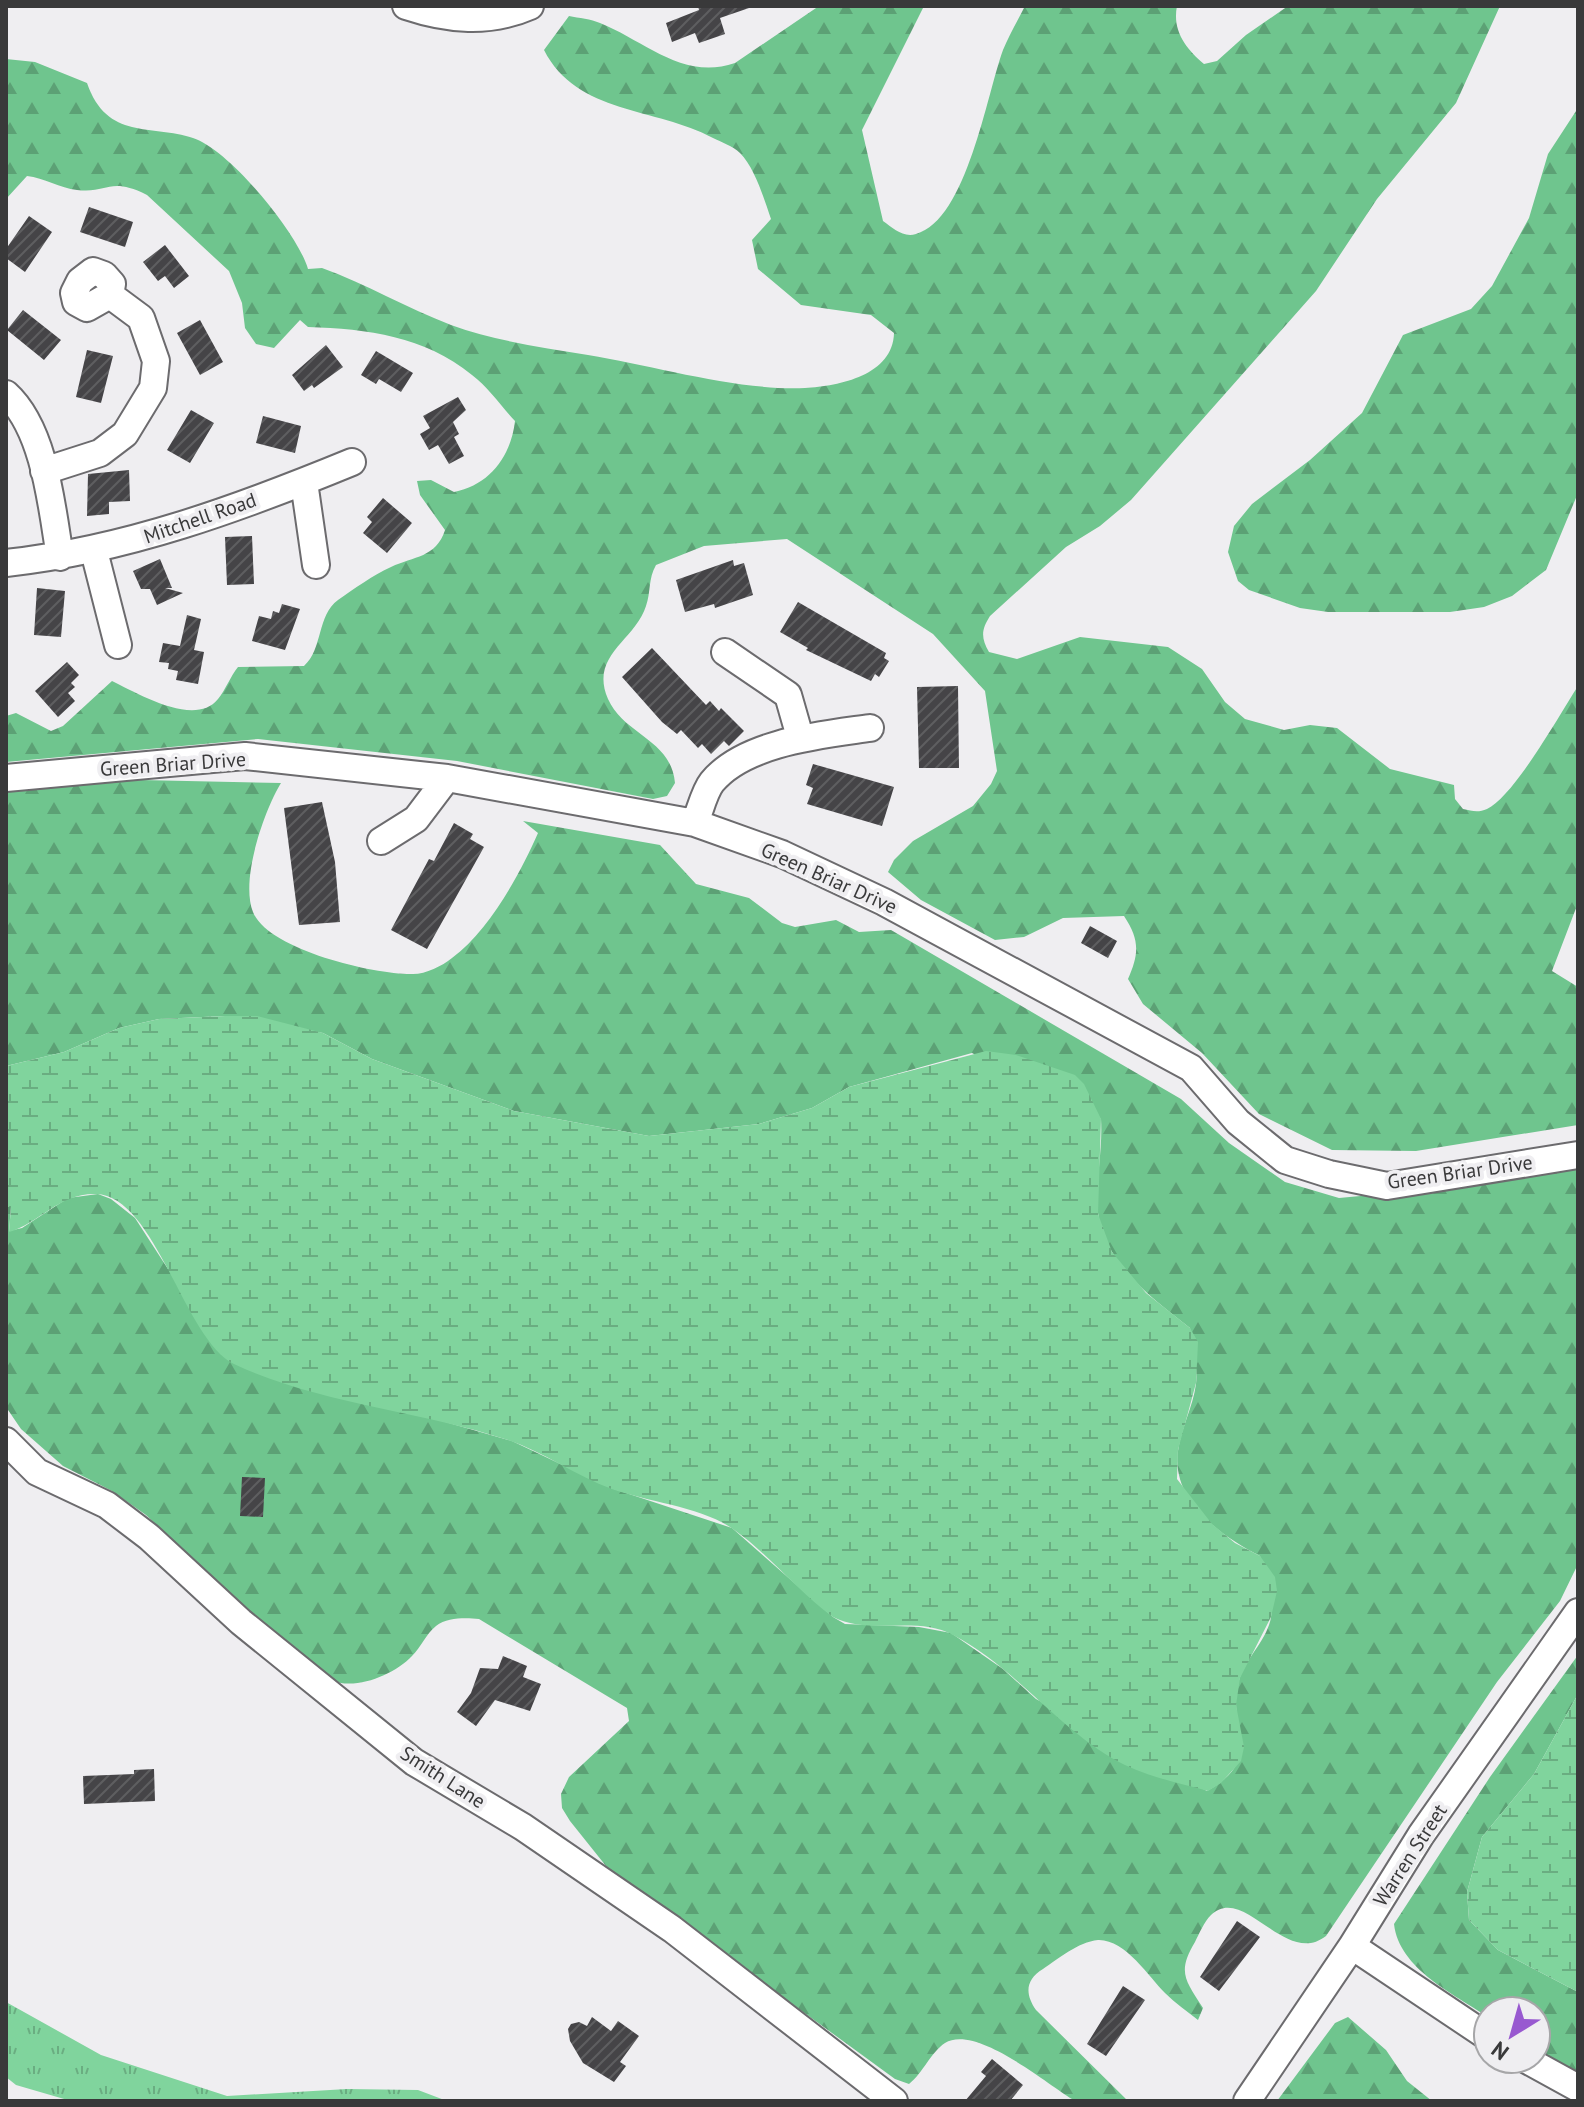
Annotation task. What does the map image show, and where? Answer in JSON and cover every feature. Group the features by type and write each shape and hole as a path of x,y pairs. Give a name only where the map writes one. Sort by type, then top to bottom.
{"street":[{"path":"406,6 445,17 476,19 508,16 530,6"},
{"path":"44,471 100,453 125,434 153,388 156,361 141,318 110,295"},
{"path":"6,394 33,437 44,471 60,557"},
{"name":"Mitchell Road","path":"6,563 94,551 162,532 352,462"},
{"path":"304,482 316,565"},
{"path":"94,551 118,645"},
{"path":"725,652 788,695 800,737"},
{"path":"695,823 712,782 749,755 800,737 870,728"},
{"name":"Green Briar Drive","path":"6,778 245,756 447,778 695,823 782,854 884,902 1191,1068 1238,1122 1285,1160 1329,1174 1387,1186 1578,1155"},
{"path":"381,841 416,819 447,778"},
{"name":"Smith Lane","path":"6,1441 37,1472 107,1505 149,1537 241,1622 414,1762 523,1827 672,1929 894,2101"},
{"name":"Warren Street","path":"1247,2101 1352,1946 1421,1835 1578,1612"},
{"path":"1352,1946 1472,2026"},
{"path":"1552,2074 1578,2088"}],"green space":[{"path":"819,6 924,6 862,130 883,221 898,232 911,235 934,224 962,181 1003,50 1025,6 1177,6 1177,24 1182,39 1204,64 1217,61 1246,35 1288,6 1500,6 1456,103 1377,199 1316,291 1131,500 1100,526 1066,547 990,616 983,634 989,652 1017,659 1080,637 1168,647 1202,669 1225,702 1245,719 1284,730 1310,725 1337,728 1390,769 1454,785 1455,799 1463,809 1475,811 1487,809 1510,788 1578,686 1578,903 1552,971 1578,987 1578,1125 1416,1151 1332,1150 1259,1114 1202,1053 1143,1004 1128,979 1136,947 1133,932 1124,916 1063,918 1024,937 995,940 921,900 888,872 894,860 913,841 973,806 991,784 997,771 985,691 933,634 787,539 704,546 656,565 648,601 640,618 609,659 604,671 608,699 625,721 665,756 675,783 667,796 653,799 457,761 258,739 6,762 6,716 16,713 51,731 63,726 112,681 150,700 195,710 208,707 218,699 238,667 304,666 314,651 331,606 384,570 430,551 441,539 445,530 420,495 417,481 431,480 454,492 478,483 503,457 515,421 472,375 435,351 415,343 374,333 308,327 300,320 274,348 256,344 245,328 242,303 229,271 147,195 134,189 116,186 77,190 27,176 6,199 6,59 35,62 87,83 106,114 119,122 193,138 208,146 243,175 261,195 291,235 308,269 322,268 451,325 501,339 725,382 805,388 848,381 875,368 885,359 894,333 871,315 801,305 758,269 752,240 771,219 755,175 737,151 691,128 597,98 576,87 558,71 544,50 569,16 600,23 681,63 716,67 735,63"},
{"path":"1578,108 1578,493 1546,570 1512,596 1484,607 1450,612 1328,612 1300,608 1249,590 1238,581 1228,552 1234,526 1252,504 1310,460 1362,413 1403,335 1471,309 1492,286 1529,218 1548,154"},
{"path":"141,780 281,783 256,846 250,882 253,912 263,926 279,938 300,949 350,965 396,973 423,973 444,964 466,947 502,901 538,833 523,821 660,845 696,884 749,898 782,923 795,927 836,920 859,932 891,930 1181,1099 1229,1143 1285,1182 1339,1198 1435,1189 1578,1167 1578,1564 1560,1601 1497,1682 1326,1936 1311,1943 1295,1942 1237,1909 1224,1908 1211,1915 1189,1952 1185,1969 1188,1983 1203,2008 1198,2020 1169,1997 1127,1952 1108,1941 1083,1944 1037,1973 1029,1988 1036,2010 1128,2101 1077,2101 992,2048 958,2039 940,2047 909,2084 895,2079 610,1871 570,1821 562,1808 561,1794 569,1777 629,1721 627,1708 479,1619 441,1623 429,1633 412,1656 385,1675 351,1684 331,1680 260,1622 146,1515 112,1491 63,1466 21,1429 6,1407 6,1207 11,1206 9,1231 22,1228 68,1198 98,1194 111,1199 135,1218 168,1269 442,1421 512,1441 611,1488 732,1528 833,1617 845,1624 919,1627 951,1633 1003,1669 1036,1699 1207,1791 1226,1778 1236,1765 1240,1752 1236,1695 1240,1677 1266,1632 1271,1617 1270,1595 1260,1556 1215,1527 1202,1515 1182,1486 1178,1451 1196,1377 1190,1328 1133,1279 1120,1264 1102,1231 1097,1202 1101,1119 972,1053 849,1087 812,1108 759,1124 649,1136 514,1111 372,1059 323,1033 225,1016 159,1019 119,1028 64,1052 6,1066 6,791"},
{"path":"257,1016 323,1033 372,1059 514,1111 649,1136 759,1124 812,1108 849,1087 986,1051 1016,1055 1075,1075 1084,1084 1101,1119 1098,1214 1112,1252 1146,1293 1190,1328 1198,1342 1196,1383 1178,1450 1177,1479 1212,1524 1235,1543 1260,1556 1275,1577 1277,1591 1271,1617 1240,1678 1236,1705 1244,1747 1241,1761 1221,1783 1208,1791 1140,1771 1119,1762 1076,1733 997,1664 953,1635 924,1626 862,1625 833,1617 746,1539 720,1521 612,1489 508,1440 300,1389 234,1364 216,1350 200,1328 153,1242 136,1218 117,1201 96,1194 71,1198 9,1232 11,1207 6,1207 6,1066 64,1052 119,1028 159,1019"},
{"path":"1578,1655 1578,1694 1534,1774 1482,1837 1467,1892 1469,1920 1498,1950 1578,1992 1578,2076 1552,2061 1552,1995 1472,1995 1472,2007 1430,1979 1406,1954 1398,1940 1394,1924 1490,1777"},
{"path":"1578,1694 1578,1992 1498,1950 1469,1920 1467,1892 1482,1837 1534,1774"},
{"path":"6,2002 101,2055 227,2096 347,2089 418,2090 447,2101 71,2101 16,2085 6,2077"},
{"path":"1348,2017 1386,2050 1407,2081 1432,2101 1277,2101 1335,2023"}],"building":[{"path":"698,6 749,8 720,18 725,34 699,43 695,33 672,42 666,23 699,10"},
{"path":"89,207 133,222 125,247 80,232"},
{"path":"29,216 52,232 25,272 6,258 6,249"},
{"path":"165,245 189,276 174,288 165,276 158,281 143,262"},
{"path":"23,310 61,340 44,360 7,330"},
{"path":"200,320 223,362 200,375 177,333"},
{"path":"326,345 343,367 314,388 312,385 304,391 292,375"},
{"path":"87,350 113,356 101,403 76,397"},
{"path":"376,351 413,373 401,392 379,379 376,384 361,375"},
{"path":"458,397 466,410 453,422 459,434 454,437 464,456 449,464 438,445 429,450 420,434 430,428 423,416"},
{"path":"191,410 214,423 190,463 167,450"},
{"path":"263,416 301,426 295,453 256,443"},
{"path":"129,470 130,501 109,502 109,514 87,516 88,474"},
{"path":"383,498 412,523 387,553 363,533 372,522 367,517"},
{"path":"252,536 254,584 227,585 225,537"},
{"path":"160,559 172,588 165,588 183,593 157,605 150,589 141,589 133,571"},
{"path":"733,560 734,566 744,563 753,595 715,608 714,604 685,612 676,580"},
{"path":"37,588 65,591 61,637 34,635"},
{"path":"798,602 886,653 884,658 889,661 879,677 875,674 871,681 806,650 808,648 780,632"},
{"path":"282,604 300,609 285,650 252,641 259,616 271,619 273,611 279,613"},
{"path":"187,615 201,619 194,650 204,652 198,684 176,680 178,671 168,669 169,663 159,662 163,643 180,646"},
{"path":"652,648 706,705 710,701 719,711 721,708 744,731 729,746 724,741 711,754 702,744 698,748 681,730 677,734 662,722 622,677"},
{"path":"67,662 79,675 71,683 75,687 68,693 75,701 58,717 35,691"},
{"path":"958,686 959,768 919,768 917,687"},
{"path":"813,764 894,787 882,826 807,804 813,788 806,785"},
{"path":"322,802 335,862 340,922 299,925 284,808"},
{"path":"454,823 473,834 470,839 484,847 427,949 391,930 429,859 434,861"},
{"path":"1090,926 1117,941 1108,958 1081,943"},
{"path":"242,1477 265,1478 263,1517 240,1516"},
{"path":"503,1656 527,1666 523,1677 541,1684 530,1711 495,1700 476,1726 457,1712 471,1693 480,1668 498,1669"},
{"path":"154,1769 155,1801 84,1804 83,1776 134,1774 134,1770"},
{"path":"1237,1921 1260,1937 1219,1991 1200,1977"},
{"path":"1123,1986 1145,2000 1106,2056 1087,2044"},
{"path":"592,2017 611,2031 618,2021 639,2036 620,2062 626,2066 614,2082 583,2063 570,2041 568,2029 571,2024 579,2022 587,2026"},
{"path":"992,2059 1023,2085 1010,2101 965,2101 986,2076 981,2072"}]}
